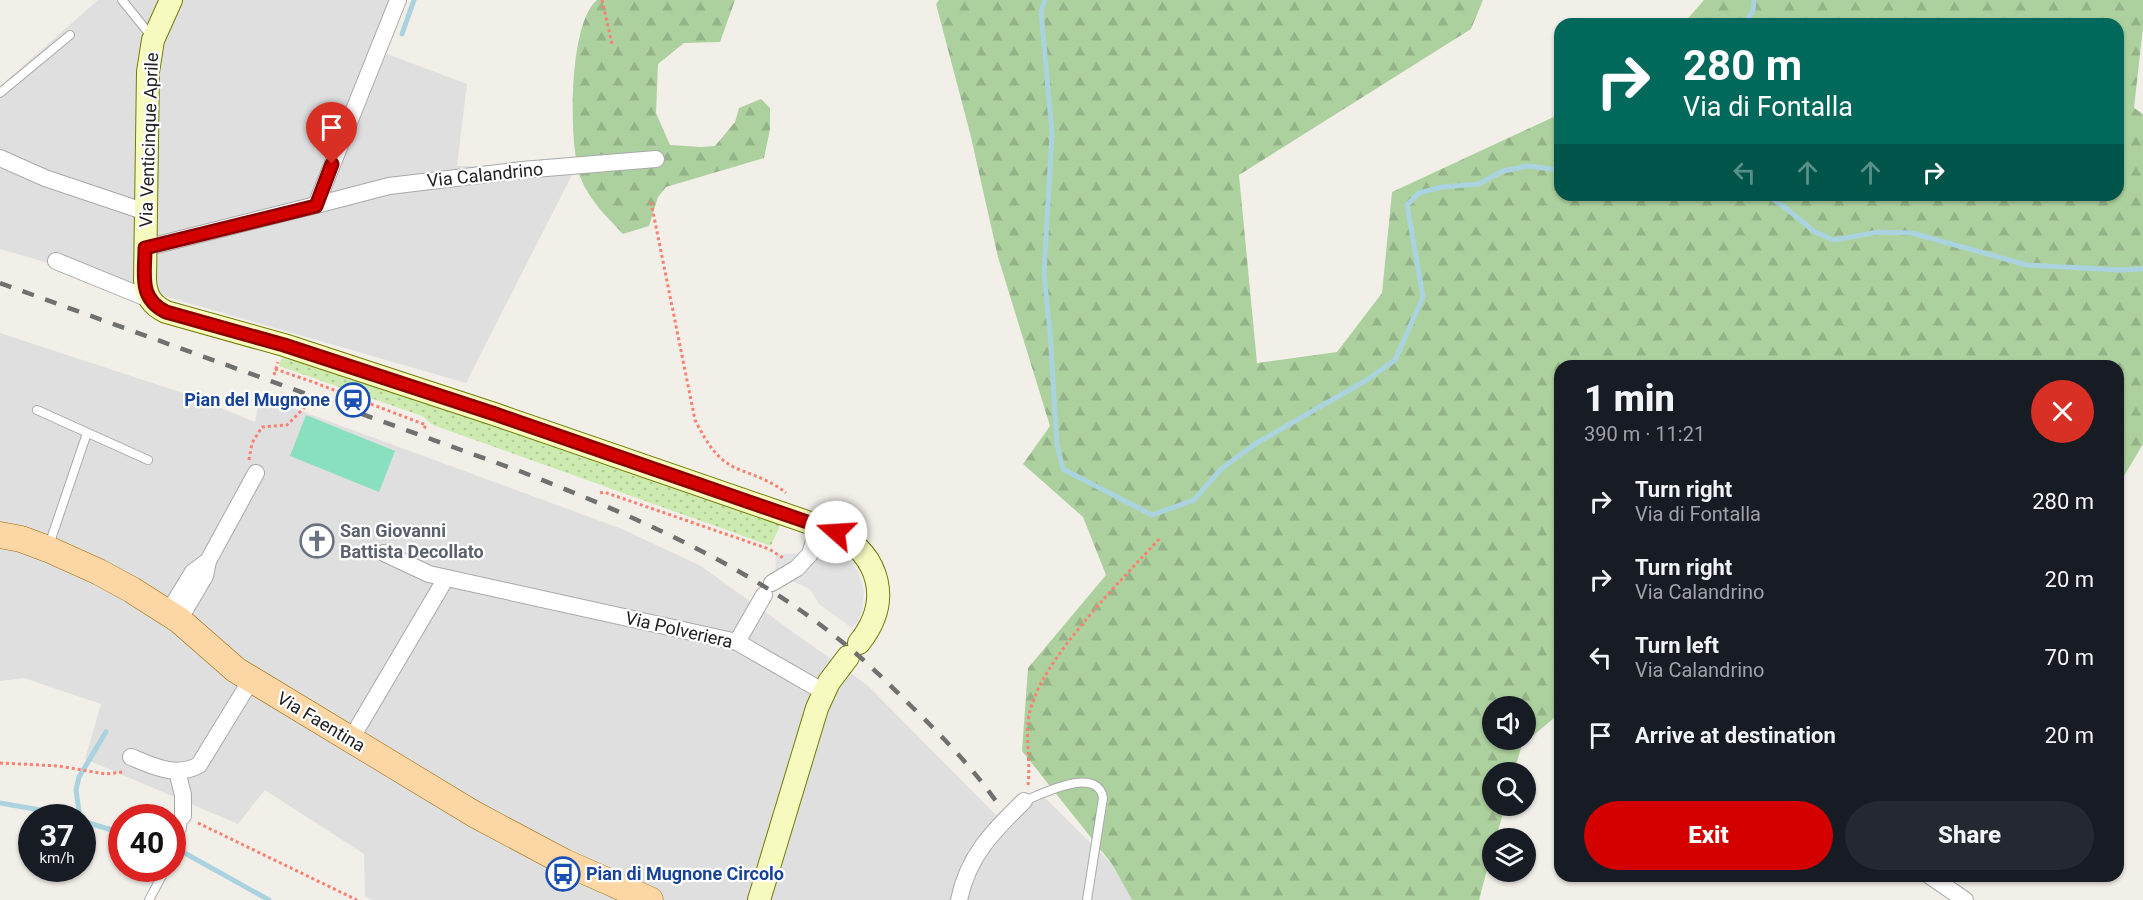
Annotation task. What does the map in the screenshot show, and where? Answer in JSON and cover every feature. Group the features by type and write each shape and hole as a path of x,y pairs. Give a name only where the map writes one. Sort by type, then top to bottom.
{"main road":[{"name":"Via Faentina","path":"0,535 21,539 48,549 99,572 173,616 231,666 251,680 474,814 542,851 650,900"}],"street":[{"name":"Via Venticinque Aprile","path":"149,299 145,280 148,72 153,40 171,0"},
{"path":"316,206 398,0"},
{"path":"0,158 45,178 146,212"},
{"name":"Via Calandrino","path":"145,248 389,186 522,170 657,159"},
{"path":"56,261 149,299 166,312 284,345 495,414 836,532 860,549 869,560 875,574 878,588 875,617 869,630 824,693 811,726 759,900"},
{"path":"173,616 206,576 207,561 256,472"},
{"path":"737,642 768,589 810,554 819,526"},
{"name":"Via Polveriera","path":"384,553 429,574 737,642 824,693"},
{"path":"351,739 446,578"},
{"path":"134,758 153,767 177,771 189,770 199,765 251,680"},
{"path":"177,771 183,804"},
{"path":"958,900 963,878 992,832 1024,801"},
{"path":"1939,882 1965,900"}],"lane":[{"path":"122,0 153,40"},
{"path":"0,93 69,35"},
{"path":"37,410 148,460"},
{"path":"48,549 87,433"},
{"path":"1024,801 1065,786 1085,782 1096,785 1102,790 1103,798 1087,900"},
{"path":"150,900 159,882"}],"path":[{"path":"602,0 612,44"},
{"path":"651,202 695,420 706,443 720,458 784,491 792,500 796,519"},
{"path":"276,369 426,425 424,429"},
{"path":"256,472 248,462 252,443 262,427 287,425 306,406"},
{"path":"600,493 604,492 769,549 796,568"},
{"path":"1024,801 1029,782 1029,714 1043,678 1084,622 1160,538"},
{"path":"0,763 59,766 106,774 133,770 134,758"},
{"path":"186,823 357,900"}],"shaded area":[{"path":"98,0 394,0 374,49 467,84 457,166 576,167 466,383 0,249 0,86"},
{"path":"0,333 192,396 255,422 260,396 622,529 701,566 867,685 996,815 1038,791 1112,864 1132,900 372,900 365,896 364,854 265,790 238,824 85,759 101,704 24,678 0,681"},
{"path":"806,535 824,542 823,548 836,550 848,559 858,572 864,591 862,611 852,628 819,604 810,589 785,578 775,578 776,554 802,553"}],"green space":[{"path":"597,0 735,0 720,42 684,43 658,64 656,113 670,145 715,146 735,122 739,108 761,99 770,108 770,129 764,158 666,187 658,197 649,226 623,234 599,208 585,187 577,163 574,140 573,86 580,33 587,13"},
{"path":"939,0 1483,0 1471,29 1239,175 1257,363 1337,352 1382,293 1392,192 1554,117 1554,201 2124,201 2124,18 1688,18 1704,0 2143,0 2143,27 2134,108 2143,114 2143,444 2124,476 2124,360 1554,360 1554,718 1536,733 1536,696 1482,696 1482,750 1521,750 1517,762 1482,762 1482,816 1502,816 1499,828 1482,828 1484,882 1479,900 1132,900 1112,864 1022,751 1028,668 1106,575 1083,517 1023,464 1050,426 998,257 970,133 936,4"},
{"path":"282,358 314,365 319,363 781,523 771,546 433,425 422,416 279,366"},
{"path":"306,415 395,451 379,492 290,456"}],"waterway":[{"path":"402,34 414,0"},
{"path":"1045,0 1041,11 1052,133 1044,274 1057,445 1063,469 1152,515 1194,500 1221,469 1255,444 1365,381 1395,360 1423,297 1407,205 1419,193 1442,187 1479,184 1503,171 1528,166 1554,169"},
{"path":"1748,18 1753,11 1754,0"},
{"path":"1776,201 1815,232 1834,240 1879,232 1912,233 2027,265 2119,270 2143,269"},
{"path":"78,804 76,790 79,777 106,732"},
{"path":"0,803 18,806"},
{"path":"96,825 108,829"},
{"path":"186,854 269,900"}],"railway":[{"path":"0,283 522,472 685,543 725,564 801,610 846,645 883,678 945,740 978,777 998,804"}],"place":[{"name":"Pian del Mugnone","path":"353,400"},
{"name":"San Giovanni Battista Decollato","path":"317,541"},
{"name":"Pian di Mugnone Circolo","path":"563,874"}],"route":[{"path":"332,164 316,206 145,248 145,280 149,299 166,312 284,345 495,414 836,532"}]}
